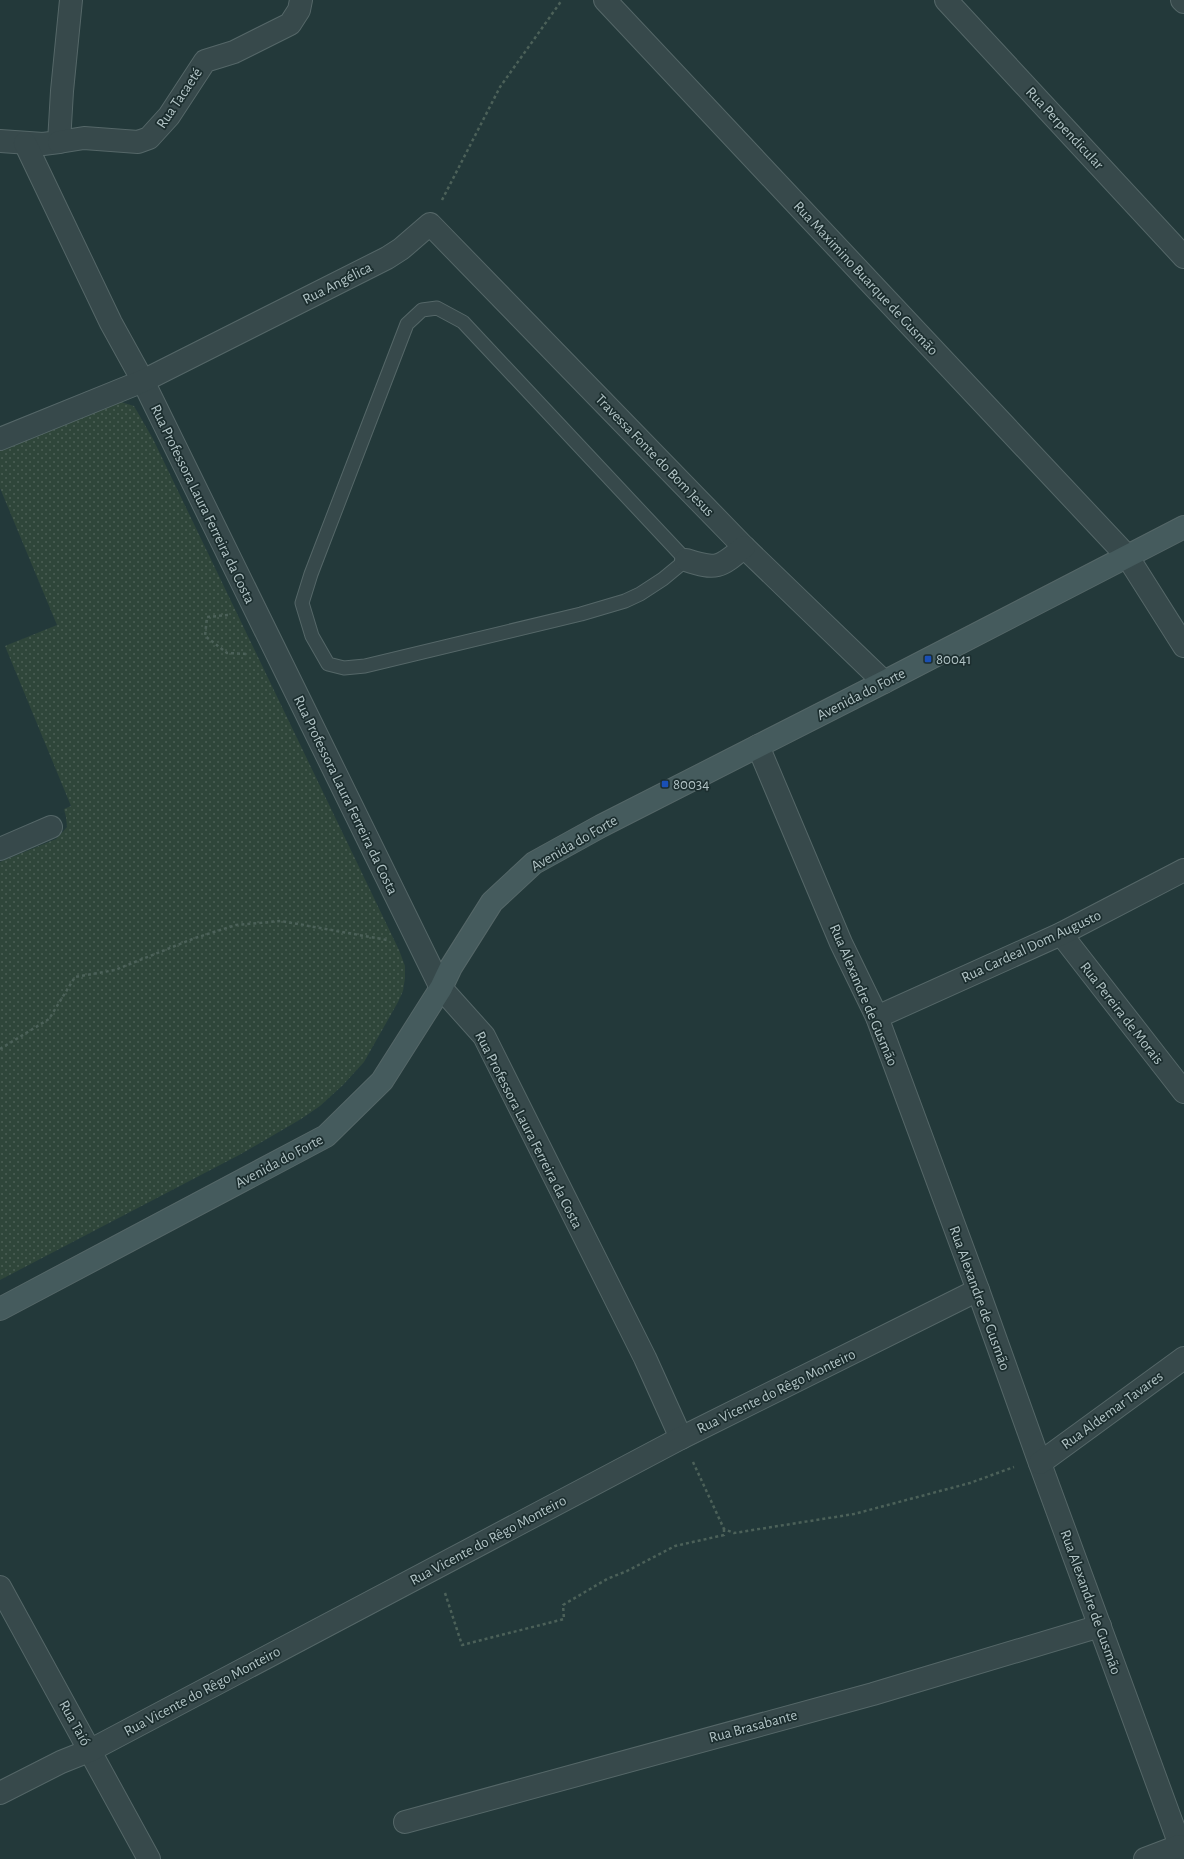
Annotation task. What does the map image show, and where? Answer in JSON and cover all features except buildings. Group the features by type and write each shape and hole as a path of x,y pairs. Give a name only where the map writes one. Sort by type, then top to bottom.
{"street":[{"path":"59,142 62,90 71,0"},
{"name":"Rua Tacaeté","path":"25,142 43,144 84,138 138,142 149,138 169,116 205,61 234,52 290,24 299,10 300,0"},
{"name":"Rua Maximino Buarque de Gusmão","path":"605,0 1127,556 1184,646"},
{"name":"Rua Perpendicular","path":"946,0 1184,256"},
{"path":"0,141 25,142"},
{"name":"Rua Professora Laura Ferreira da Costa","path":"25,142 111,323 143,381 441,988 484,1036 645,1358 681,1438"},
{"name":"Rua Angélica","path":"0,439 143,381 387,258 401,249 430,224"},
{"name":"Travessa Fonte do Bom Jesus","path":"430,224 744,547 884,682"},
{"name":"Avenida do Forte","path":"0,1309 326,1136 382,1081 441,988 450,967 492,902 534,863 601,826 1184,527"},
{"path":"686,560 715,566 727,562 744,547"},
{"name":"Rua Alexandre de Gusmão","path":"758,746 841,943 877,1017 1182,1851"},
{"path":"0,849 51,827"},
{"name":"Rua Cardeal Dom Augusto","path":"877,1017 1061,934 1184,870"},
{"name":"Rua Pereira de Morais","path":"1061,934 1184,1092"},
{"name":"Rua Vicente do Rêgo Monteiro","path":"0,1793 60,1762 91,1750 681,1438 978,1290"},
{"name":"Rua Aldemar Tavares","path":"1039,1460 1184,1358"},
{"name":"Rua Taió","path":"0,1587 91,1750 149,1859"},
{"name":"Rua Brasabante","path":"405,1822 873,1694 1100,1626"},
{"path":"1144,1859 1182,1851"}],"lane":[{"path":"436,308 463,322 686,560 663,579 640,594 625,601 581,614 365,666 344,668 328,664 312,636 302,603 311,574 407,324 422,310 436,308"}],"path":[{"path":"430,224 500,87 562,0"},
{"path":"233,621 230,614 207,618 205,636 227,653 249,654 246,648"},
{"path":"0,1048 49,1019 75,977 115,970 195,938 236,924 281,921 394,941"},
{"path":"437,1567 462,1645 564,1619 563,1605 607,1579 627,1571 675,1546 724,1535 724,1529 681,1438"},
{"path":"724,1529 734,1533 854,1514 970,1483 1039,1460"}],"green space":[{"path":"121,402 134,406 153,439 399,950 405,966 405,978 403,991 398,1002 364,1062 343,1085 320,1106 301,1119 241,1154 0,1280 0,862 56,839 67,827 64,809 71,806 5,646 57,625 0,488 0,450"}],"place":[{"name":"80041","path":"928,659"},
{"name":"80034","path":"665,784"}]}
